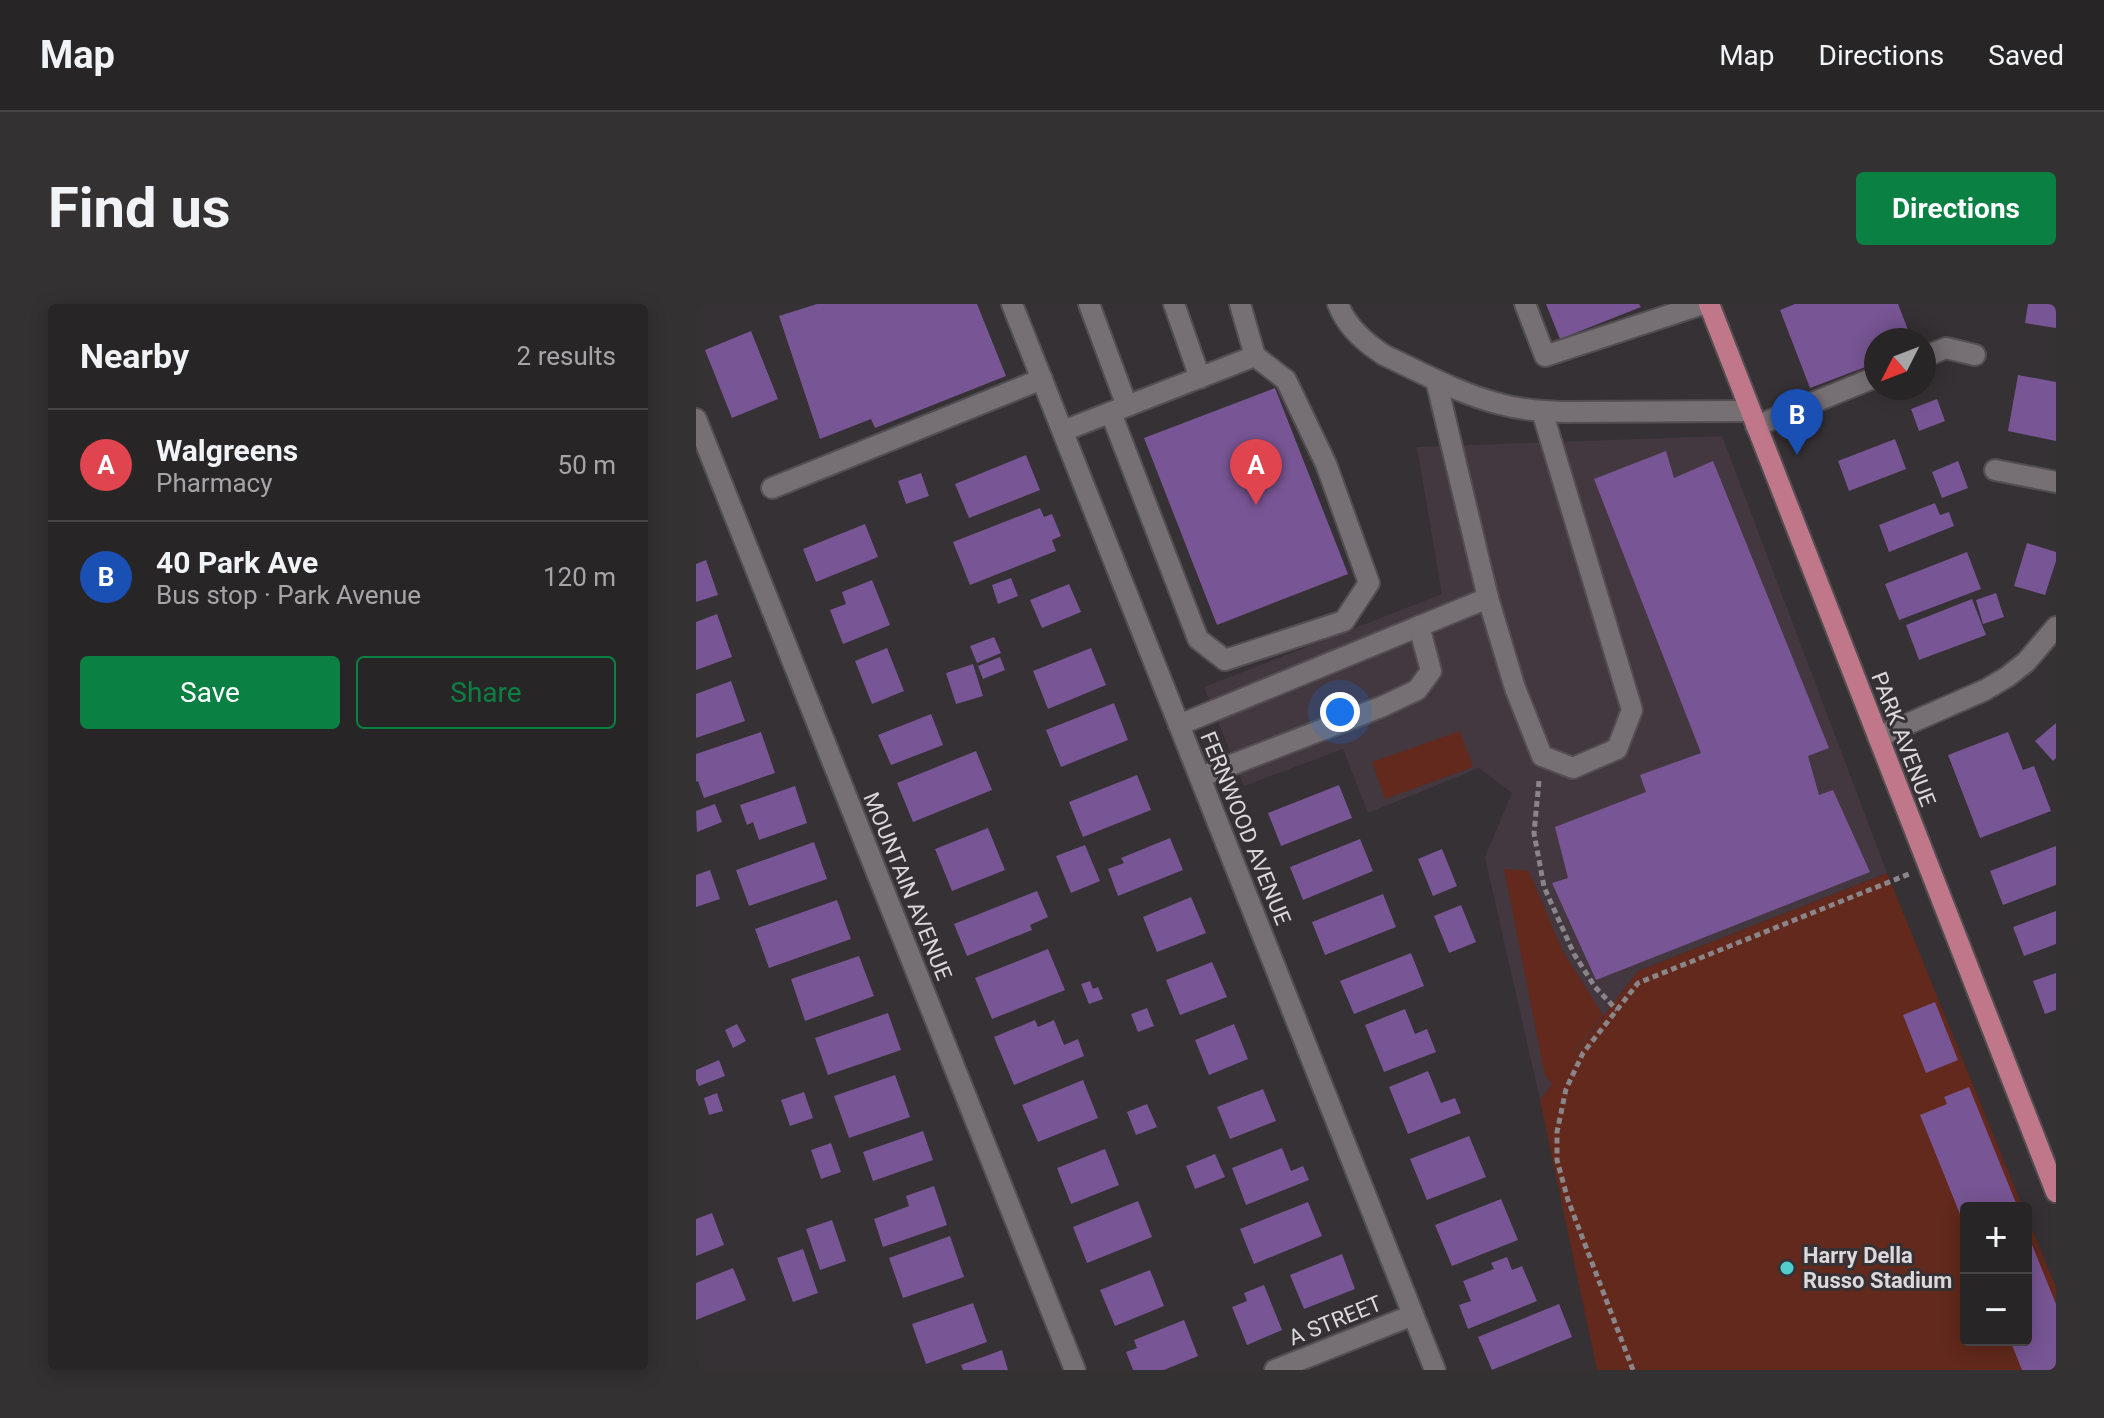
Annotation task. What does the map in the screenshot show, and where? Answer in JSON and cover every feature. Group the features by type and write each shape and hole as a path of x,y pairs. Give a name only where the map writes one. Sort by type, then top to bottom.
{"main road":[{"name":"PARK AVENUE","path":"1706,304 2056,1192"}],"street":[{"name":"FERNWOOD AVENUE","path":"1012,304 1435,1370"},
{"path":"1089,304 1119,410 1198,639 1225,660 1344,621 1369,583 1326,464 1286,380 1255,356 1240,304"},
{"path":"1174,304 1200,378"},
{"path":"1338,304 1347,324 1373,348 1484,400 1542,411 1753,418 1864,381"},
{"path":"1525,304 1545,356 1706,304"},
{"path":"1936,352 1946,348 1975,355"},
{"path":"1063,431 1255,356"},
{"path":"772,488 1042,379"},
{"path":"1436,380 1488,598 1515,688 1542,756 1573,768 1617,749 1632,710 1542,411"},
{"name":"MOUNTAIN AVENUE","path":"696,419 1075,1370"},
{"path":"1995,470 2056,482"},
{"path":"1179,725 1488,598"},
{"path":"1200,777 1417,690 1431,671 1419,626"},
{"path":"1878,737 1985,690 2007,677 2026,662 2056,627"},
{"name":"A STREET","path":"1275,1370 1413,1315"}],"path":[{"path":"1542,756 1534,833 1544,887 1574,954 1595,987 1617,1010"},
{"path":"1633,1370 1568,1200 1557,1160 1557,1132 1566,1089 1583,1053 1638,983 1928,866"}],"shaded area":[{"path":"1722,436 1887,873 1638,971 1540,1100 1485,857 1512,793 1479,768 1368,813 1343,749 1244,786 1204,687 1442,594 1417,447"},
{"path":"1460,731 1473,767 1385,799 1372,762"},
{"path":"1504,869 1529,871 1562,950 1603,1015 1574,1054 1638,971 1887,873 2021,1202 1960,1202 1960,1346 2032,1346 2032,1229 2056,1288 2056,1370 1597,1370 1540,1100 1552,1084 1545,1076"}],"building":[{"path":"817,304 977,304 1006,376 875,428 871,419 820,439 779,316"},
{"path":"1546,304 1639,304 1641,307 1560,339"},
{"path":"1795,304 1898,304 1907,328 1864,328 1864,368 1810,388 1780,310"},
{"path":"2028,304 2056,304 2056,328 2025,323"},
{"path":"751,331 778,399 732,418 705,350"},
{"path":"2018,375 2056,382 2056,441 2008,431"},
{"path":"1275,388 1348,574 1217,625 1144,438"},
{"path":"1936,399 1945,421 1919,431 1911,409"},
{"path":"1895,439 1906,469 1849,491 1838,461"},
{"path":"1666,451 1674,478 1713,461 1829,748 1808,756 1819,795 1833,790 1870,872 1596,980 1552,883 1568,878 1555,827 1646,792 1640,775 1701,753 1594,479"},
{"path":"1026,455 1040,490 969,518 955,484"},
{"path":"1958,461 1968,488 1942,498 1932,472"},
{"path":"921,473 929,496 906,504 898,481"},
{"path":"1935,503 1940,515 1949,512 1954,526 1889,552 1879,525"},
{"path":"1040,508 1044,517 1052,514 1061,536 1052,540 1056,551 970,585 953,542"},
{"path":"865,524 878,557 816,582 803,549"},
{"path":"2027,543 2056,552 2045,595 2014,586"},
{"path":"1967,552 1981,589 1899,620 1885,584"},
{"path":"706,560 718,595 696,602 696,564"},
{"path":"1011,578 1018,596 998,604 992,585"},
{"path":"872,580 890,625 843,644 830,610 846,604 842,592"},
{"path":"1069,584 1081,612 1042,628 1030,600"},
{"path":"1996,593 2004,617 1983,624 1976,600"},
{"path":"1972,599 1986,635 1919,660 1906,625"},
{"path":"717,614 732,657 696,670 696,622"},
{"path":"994,637 1001,653 977,663 970,646"},
{"path":"887,648 904,691 872,704 855,661"},
{"path":"1091,648 1106,685 1048,709 1033,671"},
{"path":"1000,657 1005,670 983,679 978,666"},
{"path":"973,664 983,696 956,704 946,673"},
{"path":"731,681 745,721 696,738 696,694"},
{"path":"1114,703 1128,740 1061,767 1046,730"},
{"path":"931,714 943,745 891,765 878,735"},
{"path":"2056,723 2056,758 2053,761 2035,741"},
{"path":"761,732 775,773 704,798 696,782 696,754"},
{"path":"2008,732 2023,770 2034,766 2051,811 1980,838 1948,755"},
{"path":"976,751 992,790 913,822 897,783"},
{"path":"1137,775 1151,810 1083,837 1069,802"},
{"path":"1339,785 1352,818 1281,846 1268,813"},
{"path":"795,786 807,823 759,840 753,822 747,825 740,805"},
{"path":"715,804 722,822 697,832 696,811"},
{"path":"988,828 1005,870 952,891 935,849"},
{"path":"1170,838 1183,870 1118,896 1108,869 1124,863 1121,858"},
{"path":"1360,839 1373,871 1303,900 1290,867"},
{"path":"814,842 827,879 749,906 736,870"},
{"path":"1085,845 1100,881 1071,893 1056,856"},
{"path":"2056,846 2056,885 2003,905 1990,871"},
{"path":"1442,849 1457,886 1433,896 1418,859"},
{"path":"710,870 720,899 696,907 696,875"},
{"path":"1037,891 1048,917 1030,925 1032,930 967,956 954,924"},
{"path":"1383,894 1396,927 1325,955 1312,922"},
{"path":"1191,897 1206,933 1157,952 1143,917"},
{"path":"837,900 851,939 769,968 755,929"},
{"path":"1461,905 1476,942 1449,953 1434,916"},
{"path":"2056,911 2056,944 2024,956 2013,927"},
{"path":"1048,949 1065,990 992,1019 975,978"},
{"path":"1411,953 1424,986 1354,1014 1340,981"},
{"path":"859,956 874,996 805,1021 791,979"},
{"path":"1212,962 1227,997 1180,1015 1166,980"},
{"path":"2056,973 2056,1010 2045,1014 2033,981"},
{"path":"1090,981 1093,989 1098,987 1103,999 1089,1004 1081,984"},
{"path":"1935,1002 1958,1060 1926,1073 1903,1015"},
{"path":"1147,1008 1154,1026 1138,1032 1131,1014"},
{"path":"1405,1009 1415,1034 1427,1029 1436,1052 1384,1072 1365,1025"},
{"path":"888,1013 901,1050 828,1075 815,1038"},
{"path":"1035,1020 1038,1027 1054,1020 1064,1045 1078,1039 1084,1056 1014,1085 994,1037"},
{"path":"737,1024 746,1041 733,1048 725,1030"},
{"path":"1234,1024 1248,1059 1209,1075 1195,1040"},
{"path":"719,1060 725,1076 699,1086 696,1070"},
{"path":"1428,1071 1441,1103 1455,1098 1461,1113 1408,1134 1389,1087"},
{"path":"895,1075 910,1117 849,1138 834,1096"},
{"path":"1083,1080 1098,1118 1038,1142 1022,1105"},
{"path":"1969,1087 2016,1202 1960,1202 1960,1214 1920,1115 1947,1104 1944,1097"},
{"path":"1263,1089 1276,1121 1230,1139 1217,1107"},
{"path":"804,1092 813,1118 790,1126 781,1100"},
{"path":"717,1093 723,1111 709,1115 704,1098"},
{"path":"1147,1104 1157,1127 1136,1135 1127,1112"},
{"path":"923,1131 933,1160 873,1181 863,1152"},
{"path":"1469,1136 1486,1177 1427,1200 1410,1159"},
{"path":"831,1143 841,1172 821,1179 811,1150"},
{"path":"1282,1148 1291,1171 1303,1166 1309,1180 1246,1205 1232,1168"},
{"path":"1105,1149 1119,1185 1071,1204 1057,1168"},
{"path":"1215,1154 1225,1177 1195,1189 1186,1166"},
{"path":"934,1186 947,1225 883,1247 874,1219 909,1206 906,1196"},
{"path":"1501,1199 1518,1240 1452,1266 1435,1225"},
{"path":"1138,1201 1152,1237 1087,1263 1073,1227"},
{"path":"1308,1202 1322,1236 1254,1264 1240,1229"},
{"path":"712,1213 724,1245 696,1256 696,1219"},
{"path":"832,1220 846,1261 820,1270 806,1229"},
{"path":"950,1236 964,1277 903,1298 889,1258"},
{"path":"2032,1245 2056,1304 2056,1370 2022,1370 2012,1346 2032,1346"},
{"path":"803,1249 818,1293 793,1302 777,1258"},
{"path":"1342,1254 1355,1289 1304,1309 1290,1275"},
{"path":"1507,1257 1512,1270 1522,1266 1537,1301 1468,1329 1459,1305 1471,1301 1463,1281 1494,1269 1491,1263"},
{"path":"733,1268 746,1300 696,1320 696,1283"},
{"path":"1150,1270 1164,1306 1115,1326 1100,1290"},
{"path":"1264,1285 1282,1330 1247,1345 1232,1307 1247,1301 1244,1293"},
{"path":"973,1303 987,1342 926,1364 912,1324"},
{"path":"1559,1304 1572,1337 1492,1370 1478,1337"},
{"path":"1184,1320 1198,1356 1164,1370 1133,1370 1126,1352 1137,1348 1134,1340"},
{"path":"1002,1350 1008,1370 963,1370 961,1365"}],"place":[{"name":"40 Park Ave","path":"1797,455"},
{"name":"Walgreens","path":"1256,505"},
{"name":"Harry Della Russo Stadium","path":"1787,1268"}]}
